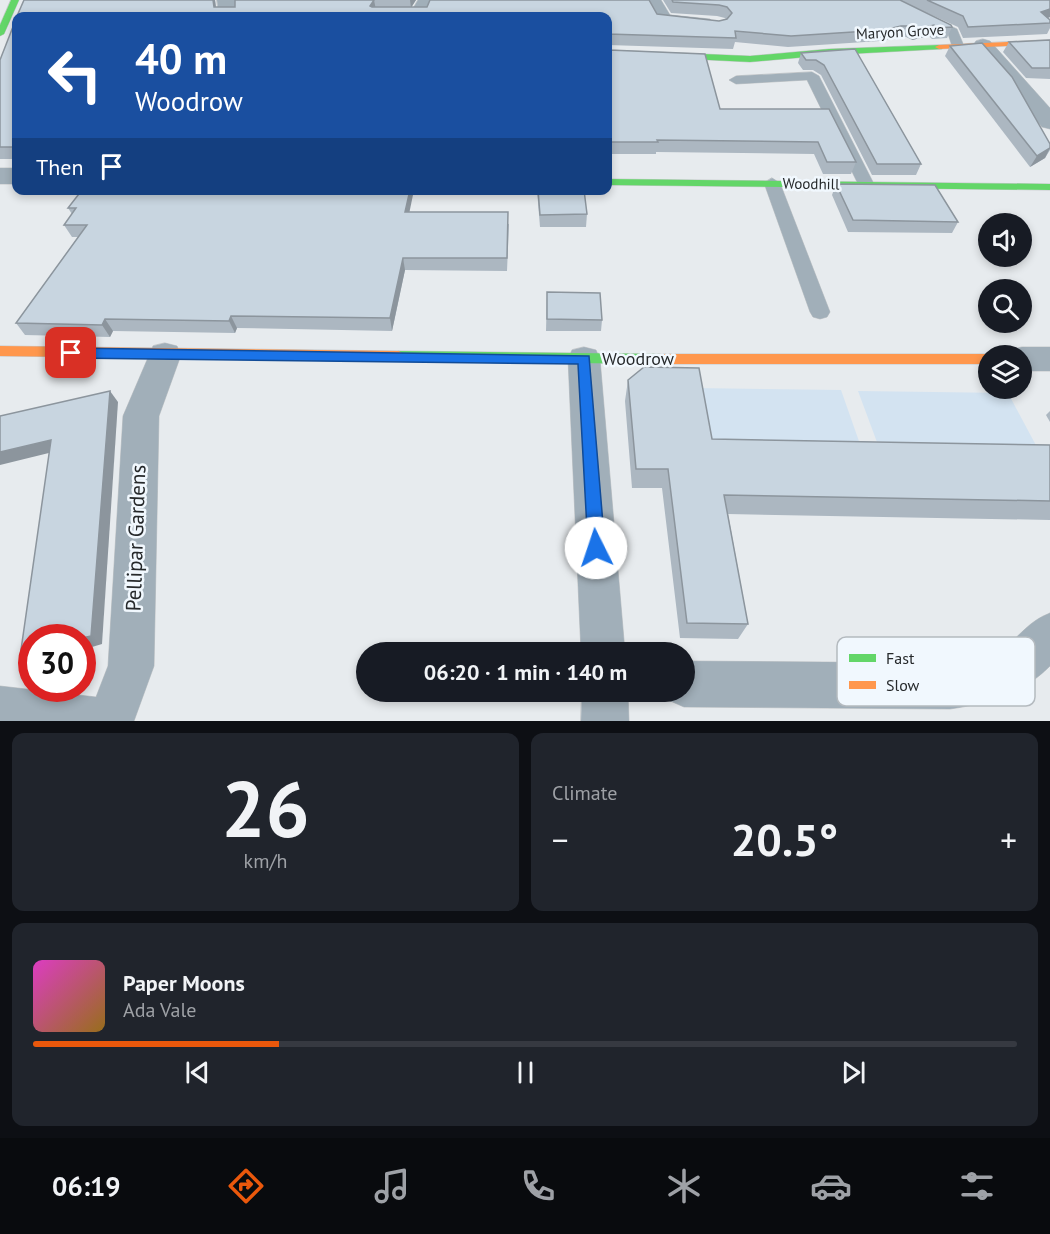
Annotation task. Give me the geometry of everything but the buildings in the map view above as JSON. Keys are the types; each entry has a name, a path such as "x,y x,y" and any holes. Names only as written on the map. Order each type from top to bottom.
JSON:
{"street":[{"path":"0,34 15,0"},
{"path":"652,0 664,20 717,24"},
{"name":"Maryon Grove","path":"612,53 750,59 829,52 1050,42"},
{"path":"983,45 1045,111"},
{"name":"Woodhill","path":"612,182 1050,187"},
{"name":"Woodrow","path":"0,351 584,359 978,359"},
{"name":"Pellipar Gardens","path":"110,721 131,666 141,416 165,355"},
{"path":"584,359 602,642"},
{"path":"1032,359 1050,359"},
{"path":"1035,650 1050,635"},
{"path":"695,684 837,685"},
{"path":"605,702 605,721"},
{"path":"0,710 96,721"}],"lane":[{"path":"885,0 953,32 958,46"},
{"path":"736,80 812,76 866,184"},
{"path":"772,183 820,312"}],"shaded area":[{"path":"693,388 841,390 861,447 705,458"},
{"path":"858,391 978,393 978,399 1011,399 1046,464 884,461"}],"traffic: fast":[{"path":"0,34 15,0"},
{"path":"612,53 750,59 829,52 939,47"},
{"path":"612,182 1050,187"},
{"path":"399,356 661,359"}],"traffic: slow":[{"path":"939,47 1050,42"},
{"path":"0,351 399,356"},
{"path":"661,359 978,359"}],"route":[{"path":"71,353 584,359 596,548"}]}
